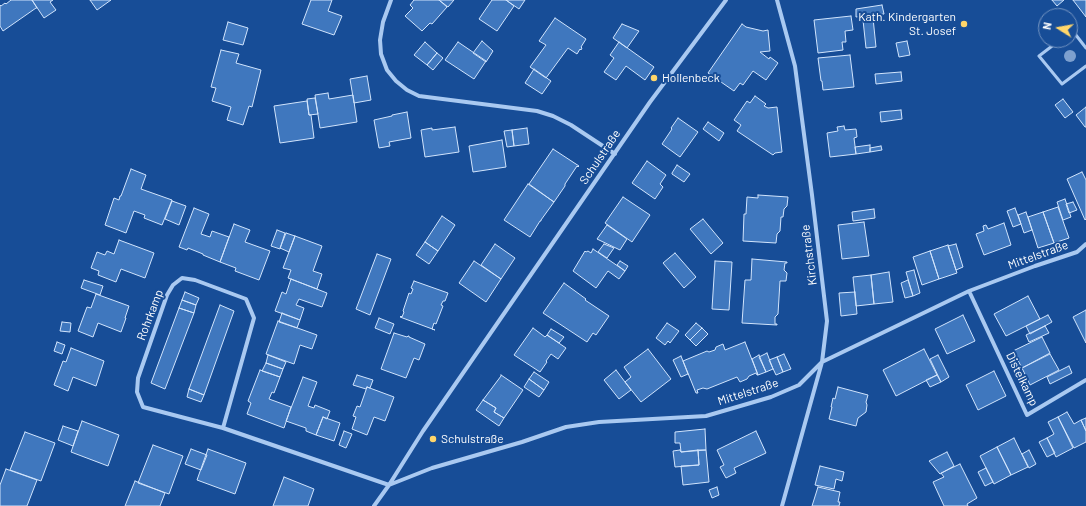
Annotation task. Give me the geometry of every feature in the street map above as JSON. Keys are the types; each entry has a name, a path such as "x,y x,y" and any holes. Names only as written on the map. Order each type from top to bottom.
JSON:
{"street":[{"path":"391,0 383,22 380,40 381,54 387,70 396,81 407,90 419,96 537,111 553,116 571,125 615,154"},
{"name":"Schulstraße","path":"374,506 423,431 650,102 726,0"},
{"name":"Kirchstraße","path":"777,0 795,66 827,321 822,362 782,506"},
{"name":"Mittelstraße","path":"389,485 432,468 522,442 566,427 599,422 706,416 771,397 798,385 822,362 969,291 1076,252 1086,244"},
{"name":"Rohrkamp","path":"223,428 254,318 246,299 195,280 182,278 173,285 167,295 138,378 137,392 144,407 223,428 389,485"},
{"name":"Distelkamp","path":"969,291 1027,415 1086,380"}],"lane":[{"path":"1078,38 1086,48"},
{"path":"1050,48 1039,56 1062,84 1086,66"}],"building":[{"path":"11,0 32,0 37,8 3,31 0,26 0,5 6,4"},
{"path":"32,0 53,0 50,2 56,10 44,18"},
{"path":"90,0 111,0 97,10"},
{"path":"311,0 332,0 328,11 342,16 334,35 302,24"},
{"path":"414,0 439,0 447,7 432,24 430,23 422,31 405,16 413,8 410,5"},
{"path":"439,0 454,0 448,7"},
{"path":"492,0 506,0 514,6 497,31 479,19"},
{"path":"506,0 525,0 519,9"},
{"path":"1052,0 1064,0 1057,6"},
{"path":"1073,0 1086,0 1086,17"},
{"path":"882,5 884,14 856,17 856,9"},
{"path":"851,16 853,30 845,31 846,42 842,42 843,50 818,53 814,20"},
{"path":"555,18 586,39 581,47 581,50 580,49 577,54 568,48 546,78 530,67 546,45 539,41"},
{"path":"873,18 876,47 866,48 863,20"},
{"path":"228,22 248,28 243,45 223,40"},
{"path":"622,24 639,31 627,48 613,38"},
{"path":"742,24 746,27 763,31 768,30 770,51 760,52 769,59 770,57 778,63 766,80 753,71 743,85 740,83 734,91 708,73"},
{"path":"482,41 493,51 486,62 473,53"},
{"path":"907,41 910,55 899,57 896,43"},
{"path":"425,42 437,53 427,65 414,55"},
{"path":"458,42 486,61 474,79 445,60"},
{"path":"619,42 654,67 645,80 626,66 616,80 604,72 614,58 610,55"},
{"path":"221,50 239,54 236,63 261,70 252,107 249,106 243,125 227,120 231,107 212,101 216,88 211,87"},
{"path":"437,53 443,58 433,70 427,65"},
{"path":"850,55 854,87 823,90 818,58"},
{"path":"534,69 551,81 542,94 525,83"},
{"path":"901,72 902,81 876,84 875,74"},
{"path":"367,76 371,100 354,103 350,79"},
{"path":"328,93 329,99 353,95 357,122 320,128 315,95"},
{"path":"755,96 766,104 764,106 768,108 777,107 782,152 775,153 773,155 737,131 741,125 734,120 747,101 750,103"},
{"path":"315,98 318,114 309,115 307,99"},
{"path":"1063,99 1073,112 1065,118 1055,105"},
{"path":"307,101 309,115 311,115 314,138 280,143 274,106"},
{"path":"1086,107 1086,127 1085,127 1076,115"},
{"path":"901,110 902,119 881,122 880,112"},
{"path":"407,112 411,138 389,142 390,146 379,148 374,120"},
{"path":"678,118 698,132 680,157 662,144"},
{"path":"708,122 724,133 719,141 703,129"},
{"path":"844,126 845,130 856,129 857,137 854,138 856,154 830,157 827,133 838,131 837,127"},
{"path":"455,127 459,152 425,157 421,130"},
{"path":"527,128 529,144 514,146 512,130"},
{"path":"512,130 514,146 507,147 504,131"},
{"path":"502,140 506,167 473,172 469,146"},
{"path":"870,145 870,152 856,154 855,147"},
{"path":"881,146 882,150 870,152 870,148"},
{"path":"553,149 579,166 577,166 554,202 529,184"},
{"path":"647,161 666,175 660,184 663,187 655,199 632,183"},
{"path":"677,165 690,174 684,182 672,174"},
{"path":"131,169 146,175 141,189 172,200 162,225 144,218 145,215 134,211 126,233 105,225 114,198 119,200"},
{"path":"1082,172 1086,180 1085,220 1067,179"},
{"path":"528,184 554,202 530,237 504,220"},
{"path":"758,195 788,197 787,206 784,209 783,217 781,217 780,231 777,234 776,243 743,241 744,214 746,214 747,197 758,198"},
{"path":"623,197 650,215 632,242 605,223"},
{"path":"1065,199 1071,217 1063,220 1057,202"},
{"path":"172,201 186,206 179,225 165,219"},
{"path":"1073,202 1077,210 1069,213 1066,204"},
{"path":"1058,207 1069,238 1054,243 1043,212"},
{"path":"194,208 209,214 201,234 210,237 212,231 229,237 220,262 188,248 187,250 179,247"},
{"path":"1015,208 1021,224 1013,227 1007,211"},
{"path":"874,209 875,218 853,221 852,212"},
{"path":"1026,212 1032,230 1024,233 1018,215"},
{"path":"1043,212 1054,243 1038,248 1028,217"},
{"path":"442,216 455,225 438,251 425,242"},
{"path":"703,219 723,243 711,254 690,229"},
{"path":"864,222 869,256 842,259 838,225"},
{"path":"1004,223 1011,245 984,255 976,234 984,231 983,226 986,225 988,229"},
{"path":"234,224 250,230 245,242 270,251 259,280 235,271 236,268 220,262"},
{"path":"607,225 627,239 620,250 597,239"},
{"path":"277,230 285,233 280,249 271,246"},
{"path":"286,233 295,236 289,252 280,248"},
{"path":"295,236 322,246 313,271 322,274 317,289 288,278 291,270 283,268"},
{"path":"119,240 154,253 145,278 121,269 116,282 98,275 99,271 91,268 97,252 105,255 107,251 114,254"},
{"path":"425,242 438,251 429,264 416,255"},
{"path":"495,244 515,258 501,279 481,265"},
{"path":"604,244 614,248 607,258 598,252"},
{"path":"956,244 963,267 956,270 948,246"},
{"path":"948,245 957,273 939,279 930,251"},
{"path":"593,249 625,271 619,279 608,271 596,288 573,271 585,251 591,253"},
{"path":"930,251 939,279 922,285 913,257"},
{"path":"675,253 696,277 684,288 663,263"},
{"path":"377,254 391,259 370,315 356,309"},
{"path":"752,259 787,262 785,263 784,270 787,273 786,281 780,281 778,314 775,317 775,324 777,325 742,323 745,280 751,280"},
{"path":"474,261 501,279 486,302 459,283"},
{"path":"620,261 628,266 625,271 617,265"},
{"path":"715,261 732,262 729,310 712,309"},
{"path":"914,270 920,293 913,296 906,272"},
{"path":"889,272 893,302 874,304 871,275"},
{"path":"871,275 874,304 856,306 853,277"},
{"path":"291,279 327,293 322,307 299,299 296,305 304,308 300,320 275,311 282,292 286,294"},
{"path":"84,280 103,286 100,295 81,288"},
{"path":"908,280 913,296 905,298 901,283"},
{"path":"414,281 448,293 445,301 443,301 441,305 443,306 436,324 434,323 432,329 400,317 402,317 404,312 403,311 409,293 411,294 413,289 411,288"},
{"path":"564,283 586,299 585,300 609,316 596,335 593,333 587,342 543,313"},
{"path":"185,292 199,298 196,305 182,300"},
{"path":"855,292 857,314 841,316 839,293"},
{"path":"96,294 129,306 121,332 98,323 93,337 78,331 87,307 91,308"},
{"path":"1028,296 1040,319 1006,336 994,314"},
{"path":"182,300 196,305 194,313 179,308"},
{"path":"220,305 234,311 204,395 189,389"},
{"path":"179,308 194,313 165,389 151,383"},
{"path":"1086,310 1086,343 1073,317"},
{"path":"282,313 300,320 297,328 279,322"},
{"path":"963,315 975,341 947,354 935,329"},
{"path":"1048,315 1052,322 1030,334 1026,326"},
{"path":"379,318 394,324 390,334 375,328"},
{"path":"278,321 317,335 312,349 300,345 294,364 266,354"},
{"path":"62,322 71,323 70,332 60,331"},
{"path":"667,323 679,331 670,343 668,341 665,345 656,338"},
{"path":"696,323 702,328 690,340 685,335"},
{"path":"1045,326 1049,333 1029,342 1026,335"},
{"path":"533,328 545,337 547,335 566,348 558,359 551,354 540,372 514,355"},
{"path":"702,328 708,334 696,346 690,340"},
{"path":"551,329 564,337 559,343 547,335"},
{"path":"394,333 407,337 409,336 425,344 419,360 414,358 406,378 381,369"},
{"path":"1042,337 1050,353 1022,368 1013,351"},
{"path":"57,342 65,345 62,354 54,351"},
{"path":"745,342 758,375 756,373 740,382 737,377 707,389 703,388 697,390 698,393 696,393 683,361 707,351 709,352 715,350 716,347 723,344 725,350"},
{"path":"71,348 104,361 96,386 73,377 68,391 54,385 63,361 66,362"},
{"path":"648,349 671,379 641,402 625,382 631,377 624,367"},
{"path":"924,349 937,375 896,396 883,370"},
{"path":"767,353 773,369 766,372 759,357"},
{"path":"784,354 791,369 783,372 777,357"},
{"path":"1050,354 1059,370 1030,385 1022,368"},
{"path":"268,355 286,362 283,369 266,363"},
{"path":"759,355 766,372 758,375 752,359"},
{"path":"938,355 949,377 941,382 930,359"},
{"path":"681,356 688,374 681,377 673,360"},
{"path":"777,357 783,372 776,375 769,360"},
{"path":"266,363 283,369 280,377 262,371"},
{"path":"1069,366 1072,373 1050,384 1047,377"},
{"path":"260,370 280,377 274,393 272,392 269,399 291,407 284,428 247,414 251,403 248,401"},
{"path":"616,370 631,390 619,399 604,380"},
{"path":"994,371 1006,396 978,410 966,385"},
{"path":"534,372 549,382 544,390 529,379"},
{"path":"357,375 373,380 370,388 367,387 366,389 353,385"},
{"path":"501,375 523,390 504,418 494,412 496,408 483,400"},
{"path":"937,375 941,382 930,387 926,380"},
{"path":"303,377 317,382 308,406 314,408 315,405 330,411 327,419 323,417 316,435 306,431 306,428 286,421"},
{"path":"529,379 544,390 539,397 524,387"},
{"path":"367,387 394,397 385,421 374,417 367,435 352,429 356,417 353,416 357,406 360,407"},
{"path":"838,387 868,395 866,412 858,418 856,426 829,419 833,398 835,399"},
{"path":"189,389 204,395 201,402 187,397"},
{"path":"483,400 496,408 494,412 504,418 499,426 476,410"},
{"path":"1067,412 1074,424 1081,420 1086,431 1086,442 1074,448 1058,417"},
{"path":"323,417 340,423 334,441 316,435"},
{"path":"1058,417 1073,448 1056,457 1047,438 1054,434 1048,422"},
{"path":"1086,418 1086,431 1081,420"},
{"path":"82,421 119,435 108,466 71,452"},
{"path":"63,426 78,431 73,446 58,440"},
{"path":"705,429 706,450 681,452 680,443 675,443 675,432"},
{"path":"344,431 352,434 346,448 339,445"},
{"path":"756,431 766,453 734,468 736,473 726,478 720,467 724,465 717,450"},
{"path":"25,432 55,443 41,481 10,470"},
{"path":"1014,438 1028,467 1011,475 997,447"},
{"path":"1047,438 1055,453 1047,457 1039,442"},
{"path":"153,445 183,456 169,494 138,483"},
{"path":"997,447 1011,475 994,484 980,456"},
{"path":"191,449 207,455 201,470 185,464"},
{"path":"208,449 246,463 235,494 197,480"},
{"path":"680,450 681,452 698,450 699,465 675,467 673,451"},
{"path":"698,450 706,450 709,482 683,485 681,466 699,465"},
{"path":"1029,450 1036,464 1029,468 1022,454"},
{"path":"947,452 954,466 940,474 929,461"},
{"path":"960,464 977,498 967,504 968,506 944,506 933,482 944,477 941,473"},
{"path":"820,466 844,472 842,481 836,479 834,489 815,485"},
{"path":"986,468 993,482 985,486 978,472"},
{"path":"6,469 37,480 27,506 0,506 0,485"},
{"path":"284,477 314,489 308,506 273,506"},
{"path":"135,481 165,493 160,506 125,506"},
{"path":"717,487 719,495 712,498 709,490"},
{"path":"818,487 840,492 838,502 840,502 839,506 812,506"}],"place":[{"name":"Kath. Kindergarten St. Josef","path":"964,24"},
{"name":"Hollenbeck","path":"654,78"},
{"name":"Schulstraße","path":"433,439"}]}
